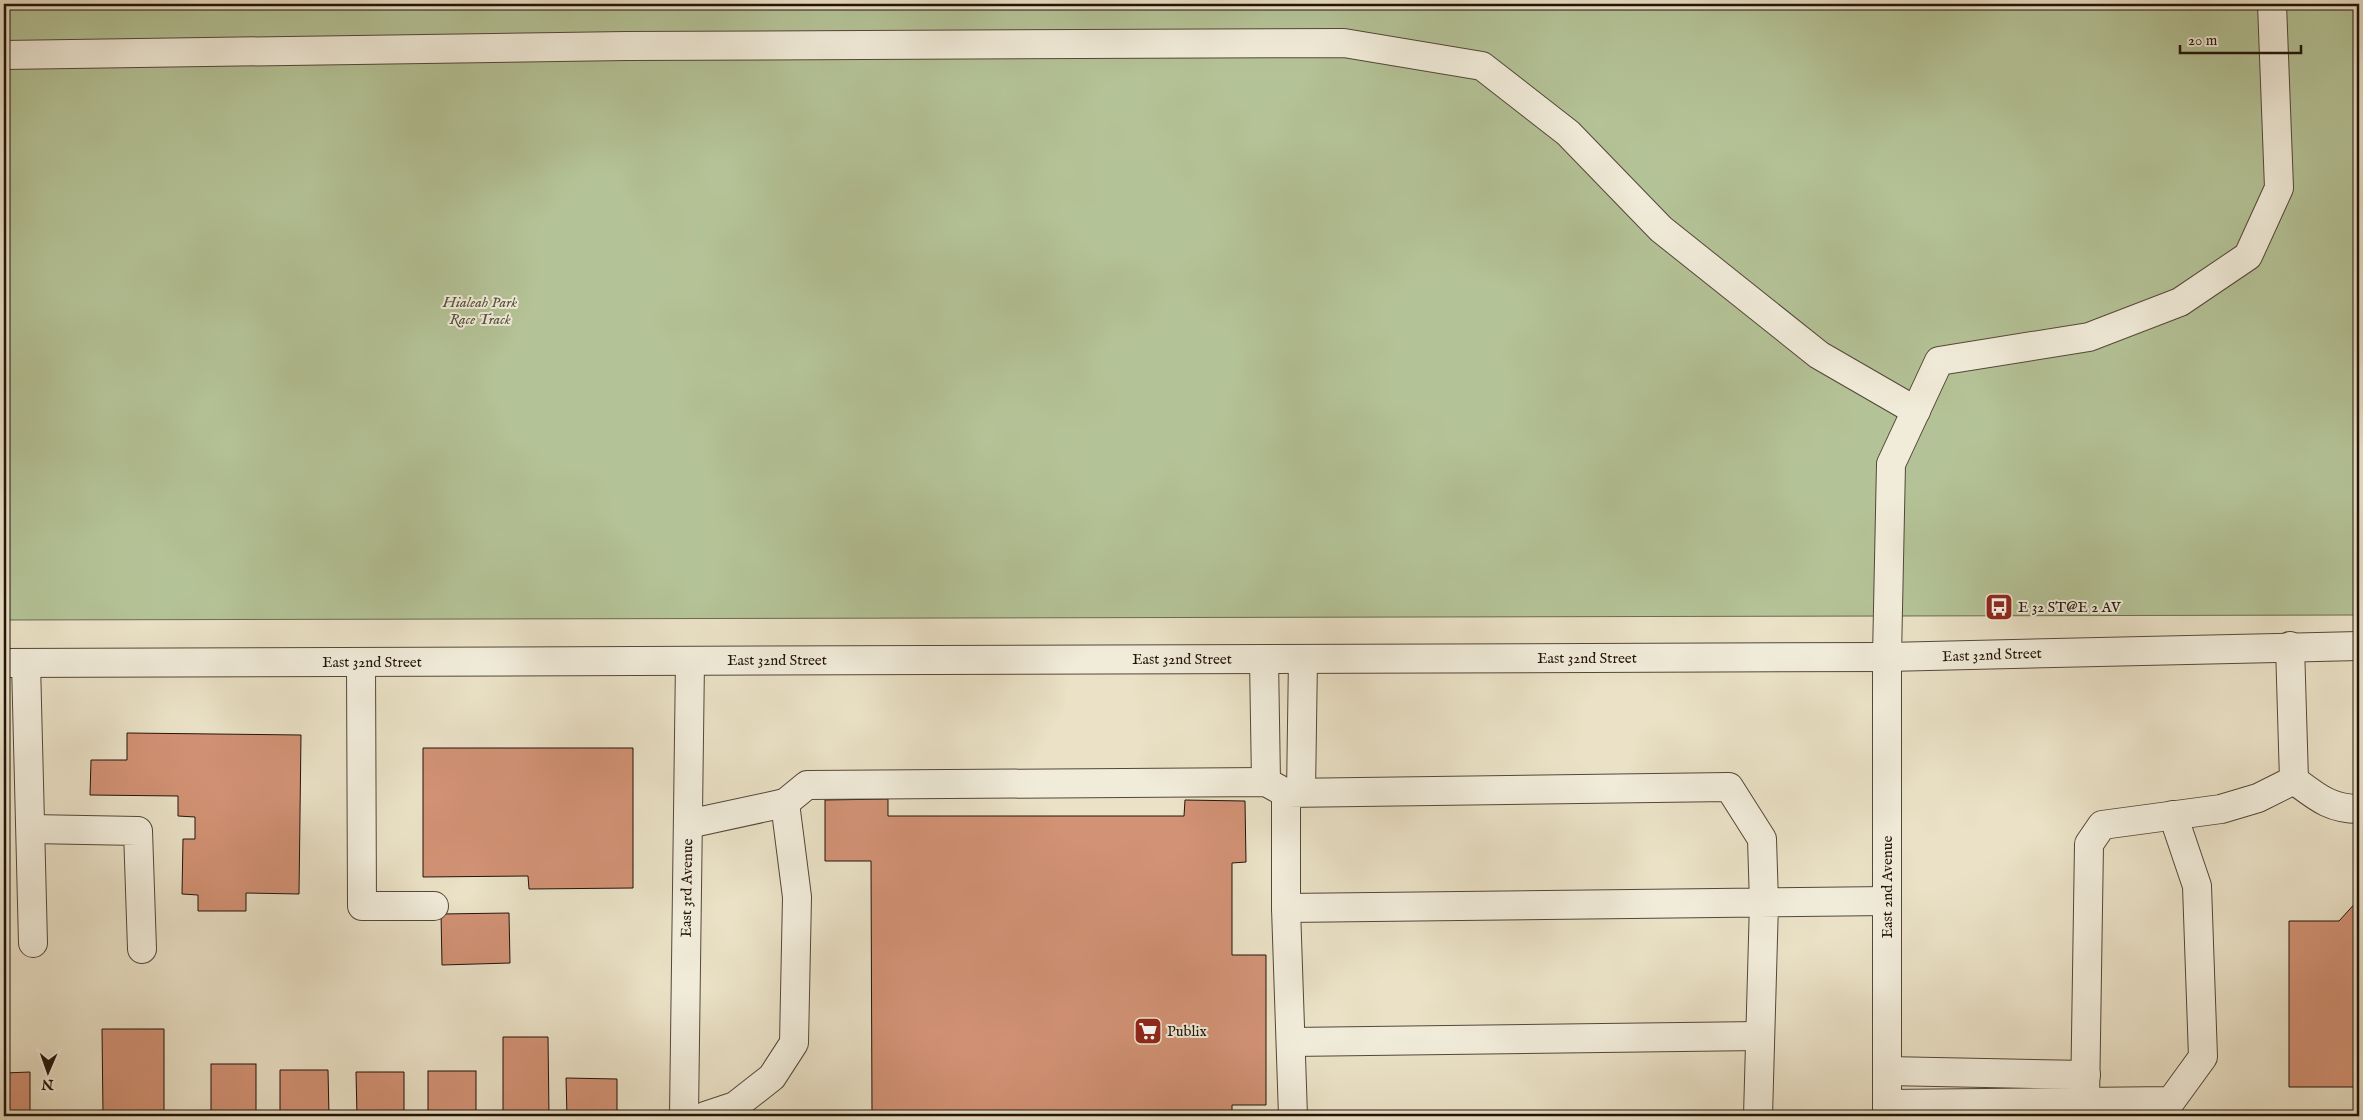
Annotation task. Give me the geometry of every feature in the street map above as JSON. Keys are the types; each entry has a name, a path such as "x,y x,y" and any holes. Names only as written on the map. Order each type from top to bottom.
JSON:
{"street":[{"name":"East 2nd Avenue","path":"1887,1110 1887,657 1891,464 1939,361 2089,336 2180,302 2248,256 2279,188 2272,4"},
{"path":"4,54 636,46 1344,43 1482,66 1568,133 1661,229 1819,355 1916,411"},
{"path":"2290,646 2294,780"},
{"name":"East 32nd Street","path":"15,663 1887,657 2290,646 2359,646"},
{"path":"1264,659 1284,789 1293,1116"},
{"path":"1284,789 1303,659"},
{"name":"East 3rd Avenue","path":"684,1116 690,661"},
{"path":"361,662 362,906 434,906"},
{"path":"15,663 30,829 33,943"},
{"path":"2294,780 2315,796 2340,809 2359,809"},
{"path":"2085,1102 2089,844 2102,825 2221,809 2258,798 2294,780"},
{"path":"688,824 786,803 808,784 1284,789 1729,787 1762,839 1764,903 1758,1116"},
{"path":"705,1116 735,1106 772,1078 794,1043 798,897 786,803"},
{"path":"1887,1110 2085,1102 2170,1101 2202,1057 2197,886 2173,815"},
{"path":"30,829 138,831 142,949"},
{"path":"1286,908 1887,901"},
{"path":"1291,1042 1760,1036"},
{"path":"1887,1071 2086,1075"}],"green space":[{"name":"Hialeah Park Race Track","path":"4,4 2359,4 2359,615 4,620"}],"building":[{"path":"127,733 301,735 299,894 246,893 246,911 198,911 198,895 182,894 183,839 195,839 195,817 178,816 178,796 90,795 91,760 127,760"},
{"path":"423,748 633,748 633,888 529,889 528,876 423,877"},
{"path":"888,799 888,816 1184,816 1185,800 1245,801 1246,862 1232,863 1232,955 1266,955 1266,1105 1232,1105 1232,1116 872,1116 871,861 825,861 825,800"},
{"path":"2359,899 2359,1087 2289,1087 2289,921 2339,921"},
{"path":"509,913 510,963 442,965 441,914"},
{"path":"102,1029 164,1029 164,1116 103,1116"},
{"path":"503,1037 548,1037 549,1116 503,1116"},
{"path":"211,1064 256,1064 256,1116 211,1116"},
{"path":"280,1070 328,1070 329,1116 280,1116"},
{"path":"428,1071 476,1071 476,1116 428,1116"},
{"path":"30,1072 30,1116 4,1116 4,1073"},
{"path":"356,1072 404,1072 404,1116 357,1116"},
{"path":"566,1078 617,1079 617,1116 567,1116"}],"place":[{"name":"E 32 ST@E 2 AV","path":"1999,607"},
{"name":"Publix","path":"1148,1031"}]}
